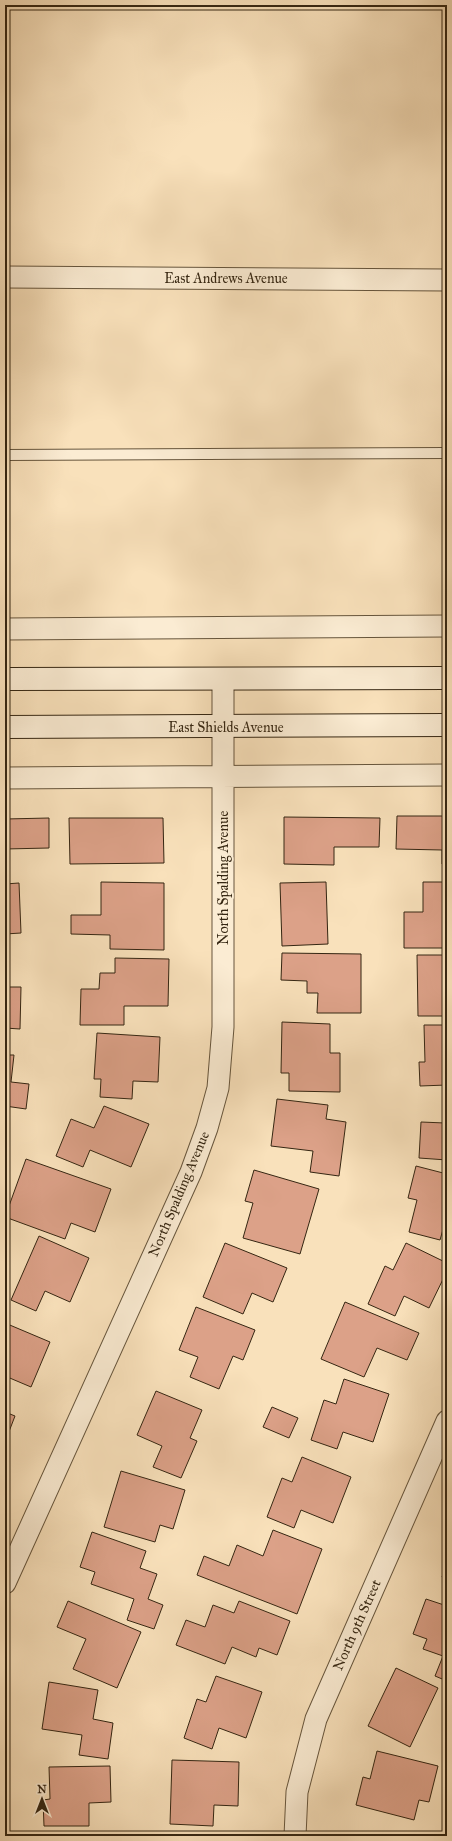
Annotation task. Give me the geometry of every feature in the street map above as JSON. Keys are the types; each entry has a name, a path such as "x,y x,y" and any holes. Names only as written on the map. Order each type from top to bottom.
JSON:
{"main road":[{"path":"5,679 447,678"},
{"name":"East Shields Avenue","path":"5,727 447,725"}],"street":[{"name":"East Andrews Avenue","path":"5,277 447,280"},
{"path":"5,629 447,626"},
{"name":"North Spalding Avenue","path":"5,1583 192,1172 207,1128 218,1088 223,1027 223,679"},
{"path":"5,778 447,775"},
{"name":"North 9th Street","path":"295,1836 297,1792 316,1719 447,1421"}],"lane":[{"path":"5,455 447,453"}],"building":[{"path":"397,816 447,816 447,864 442,864 442,850 396,849"},
{"path":"284,817 380,818 379,847 334,847 334,865 284,864"},
{"path":"49,818 49,848 5,849 5,819"},
{"path":"69,818 163,818 164,863 70,864"},
{"path":"101,882 164,883 164,950 110,949 110,935 71,934 71,915 101,915"},
{"path":"326,882 328,944 282,946 280,883"},
{"path":"423,882 447,882 447,948 404,948 404,912 423,912"},
{"path":"19,883 21,933 5,934 5,884"},
{"path":"282,953 361,954 361,1013 317,1013 318,993 307,993 307,981 281,980"},
{"path":"417,955 447,955 447,1016 418,1016"},
{"path":"115,958 169,959 168,1006 124,1006 124,1025 80,1025 81,989 99,989 100,973 115,973"},
{"path":"5,987 21,987 20,1029 5,1028"},
{"path":"282,1022 330,1024 330,1053 340,1053 340,1092 289,1091 289,1073 281,1073"},
{"path":"424,1025 447,1025 447,1085 420,1086 419,1062 425,1062"},
{"path":"97,1033 160,1037 158,1082 133,1081 132,1099 100,1097 101,1079 94,1079"},
{"path":"5,1055 14,1055 11,1082 29,1084 26,1109 5,1106"},
{"path":"446,1094 447,1160 419,1158 421,1122 445,1123"},
{"path":"277,1099 328,1105 326,1119 346,1122 339,1176 310,1172 313,1151 271,1146"},
{"path":"104,1106 149,1124 131,1167 90,1150 83,1167 56,1156 71,1119 94,1128"},
{"path":"26,1159 111,1189 95,1232 71,1223 65,1239 5,1217"},
{"path":"416,1166 447,1174 447,1219 440,1240 409,1232 417,1200 408,1198"},
{"path":"254,1170 319,1189 300,1254 243,1238 253,1203 245,1201"},
{"path":"39,1236 89,1258 70,1302 45,1291 36,1311 11,1300"},
{"path":"225,1243 287,1268 273,1302 252,1293 243,1314 203,1297"},
{"path":"406,1243 447,1263 447,1271 429,1308 404,1296 395,1316 368,1304 385,1266 393,1270"},
{"path":"345,1302 419,1333 407,1360 377,1348 364,1377 321,1359"},
{"path":"196,1307 255,1330 243,1360 233,1356 219,1389 190,1377 198,1357 179,1350"},
{"path":"5,1323 50,1342 31,1387 5,1376"},
{"path":"344,1379 389,1394 373,1442 343,1432 337,1449 311,1440 324,1400 336,1404"},
{"path":"156,1391 202,1410 190,1438 197,1441 181,1478 153,1467 162,1446 137,1435"},
{"path":"272,1407 298,1418 289,1438 263,1427"},
{"path":"5,1412 15,1416 5,1442"},
{"path":"302,1457 351,1477 333,1523 301,1510 294,1528 267,1517 282,1478 292,1482"},
{"path":"121,1471 185,1490 173,1529 160,1525 155,1542 104,1527"},
{"path":"273,1530 322,1549 297,1614 197,1575 204,1556 229,1566 237,1545 263,1556"},
{"path":"92,1532 146,1551 140,1568 157,1574 148,1599 163,1605 154,1629 127,1620 134,1599 91,1584 95,1572 80,1567"},
{"path":"447,1563 447,1579 442,1577"},
{"path":"426,1599 447,1606 447,1681 435,1676 443,1656 423,1649 427,1639 413,1634"},
{"path":"68,1601 141,1632 117,1688 73,1669 86,1639 57,1627"},
{"path":"239,1601 290,1621 277,1655 259,1648 256,1657 232,1647 225,1664 176,1645 186,1620 205,1627 213,1605 234,1613"},
{"path":"396,1668 438,1688 410,1747 368,1726"},
{"path":"216,1676 262,1692 246,1738 219,1728 212,1749 184,1738 197,1699 206,1702"},
{"path":"49,1682 98,1690 93,1719 113,1723 108,1759 79,1755 82,1735 42,1729"},
{"path":"377,1751 438,1766 429,1802 419,1800 414,1820 356,1805 363,1777 370,1779"},
{"path":"172,1760 239,1762 238,1806 214,1805 213,1826 170,1824"},
{"path":"110,1766 111,1802 89,1803 89,1826 44,1826 43,1800 50,1799 49,1767"}]}
